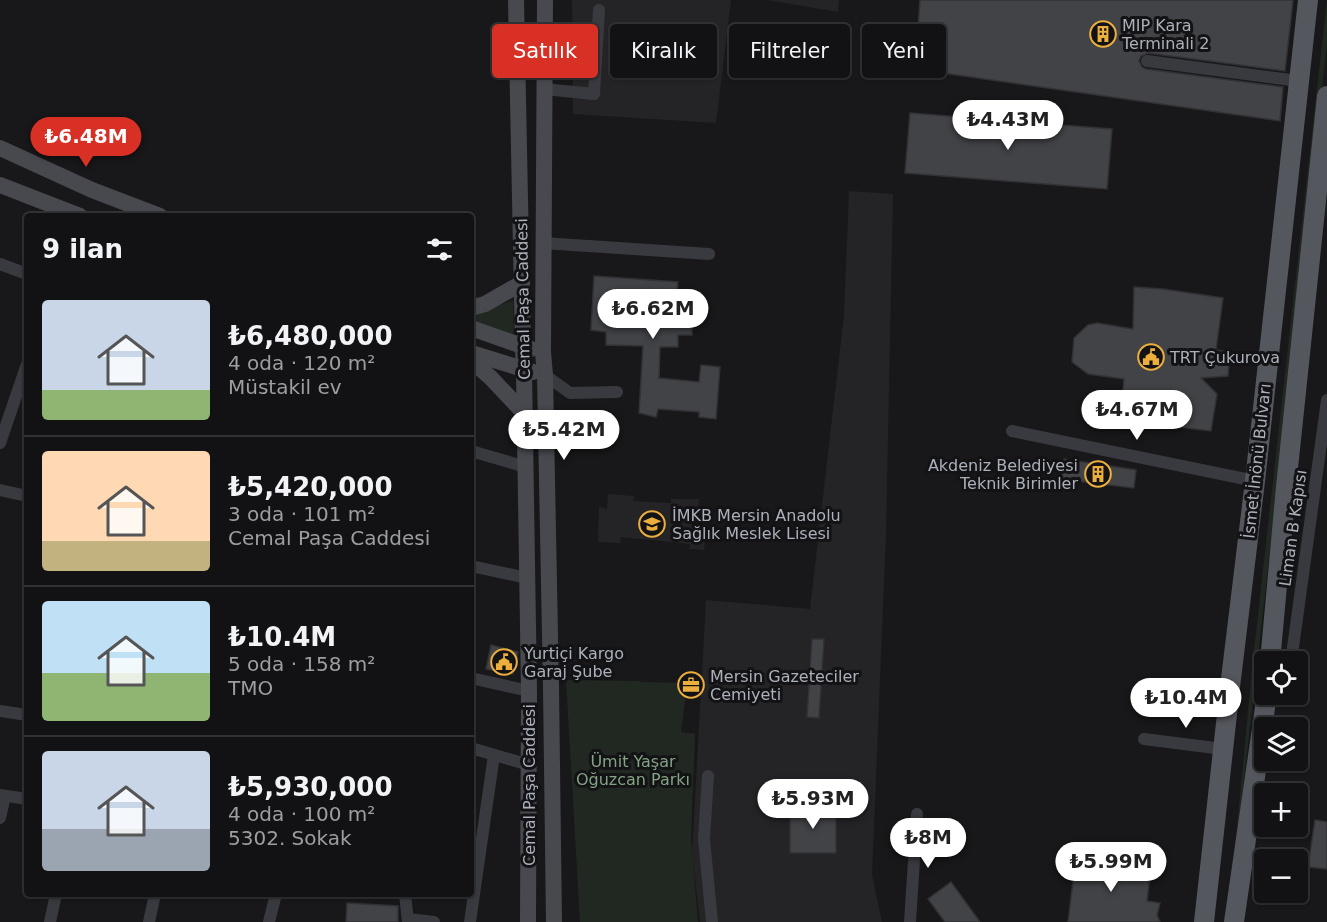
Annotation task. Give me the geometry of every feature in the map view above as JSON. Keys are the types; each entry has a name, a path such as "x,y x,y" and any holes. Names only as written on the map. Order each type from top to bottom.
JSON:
{"main road":[{"name":"Cemal Paşa Caddesi","path":"516,0 529,691 528,922"},
{"name":"Cemal Paşa Caddesi","path":"545,0 543,352 554,922"},
{"name":"İsmet İnönü Bulvarı","path":"1204,922 1308,0"},
{"name":"İsmet İnönü Bulvarı","path":"1271,651 1286,487 1322,187 1327,96"},
{"path":"0,148 140,213"},
{"path":"0,185 72,213"},
{"path":"474,307 485,304 522,282"},
{"path":"474,329 543,352"},
{"path":"474,354 545,375"},
{"path":"474,363 525,414"},
{"path":"1234,922 1265,705"}],"street":[{"path":"544,89 594,94 599,10"},
{"path":"1147,61 1299,81"},
{"path":"543,243 709,254"},
{"path":"0,264 24,273"},
{"path":"0,443 24,373"},
{"path":"545,375 570,393 617,392"},
{"name":"Liman B Kapısı","path":"1293,651 1327,400"},
{"path":"1012,430 1255,481"},
{"path":"474,452 526,467"},
{"path":"0,490 24,495"},
{"path":"474,567 527,578"},
{"path":"474,679 529,691"},
{"path":"0,711 24,711"},
{"path":"1144,739 1224,749"},
{"path":"474,749 529,765"},
{"path":"474,894 494,755"},
{"path":"708,776 704,839 712,922"},
{"path":"0,818 3,795 24,798"},
{"path":"910,922 916,814"},
{"path":"50,922 55,897"},
{"path":"148,922 154,897"},
{"path":"268,922 275,897"},
{"path":"405,897 408,921 434,922"},
{"path":"470,922 474,897"}],"shaded area":[{"path":"572,0 731,0 716,123 573,114 573,78 598,78 598,24 572,24"},
{"path":"767,0 839,0 838,12"},
{"path":"849,191 893,194 886,533 872,875 882,922 700,922 692,853 706,600 810,609 844,315"},
{"name":"İMKB Mersin Anadolu Sağlık Meslek Lisesi","path":"608,494 634,496 633,501 671,503 671,499 699,499 698,510 708,510 704,550 689,549 690,544 621,537 620,543 598,542 599,507 607,509"}],"green space":[{"path":"1327,0 1327,45 1259,651 1254,651 1254,692 1228,922 1253,659"},
{"path":"513,301 514,337 474,323 474,311"},
{"name":"Ümit Yaşar Oğuzcan Parkı","path":"566,680 687,683 681,732 695,734 691,838 698,922 580,922"}],"building":[{"name":"MIP Kara Terminali 2","path":"920,0 1293,0 1285,71 1148,53 1141,56 1139,61 1146,69 1283,87 1280,121 946,73 946,24 918,24"},
{"path":"910,113 1112,129 1107,189 905,173"},
{"path":"594,276 678,282 676,301 692,302 692,335 678,335 678,347 660,347 659,378 699,382 701,365 720,367 716,419 699,417 699,412 658,409 656,417 639,413 643,346 606,345 606,332 591,330"},
{"name":"TRT Çukurova","path":"1134,287 1223,298 1216,350 1230,352 1228,376 1201,378 1217,394 1211,431 1120,420 1124,379 1088,374 1072,362 1074,338 1088,325 1097,323 1133,329"},
{"name":"Akdeniz Belediyesi Teknik Birimler","path":"1064,459 1136,470 1134,488 1060,479"},
{"path":"812,639 824,639 819,718 807,717"},
{"path":"491,645 518,652 513,674 486,669"},
{"path":"790,806 836,806 836,853 790,853"},
{"path":"1315,820 1327,822 1327,869 1308,867"},
{"path":"1076,857 1151,866 1147,901 1160,903 1157,915 1160,922 1068,922"},
{"path":"951,882 980,922 945,922 928,899"},
{"path":"347,903 398,906 398,922 346,922"}],"place":[{"name":"MIP Kara Terminali 2","path":"1103,34"},
{"name":"TRT Çukurova","path":"1151,357"},
{"name":"Akdeniz Belediyesi Teknik Birimler","path":"1098,474"},
{"name":"İMKB Mersin Anadolu Sağlık Meslek Lisesi","path":"652,524"},
{"name":"Yurtiçi Kargo Garaj Şube","path":"504,662"},
{"name":"Mersin Gazeteciler Cemiyeti","path":"691,685"}]}
